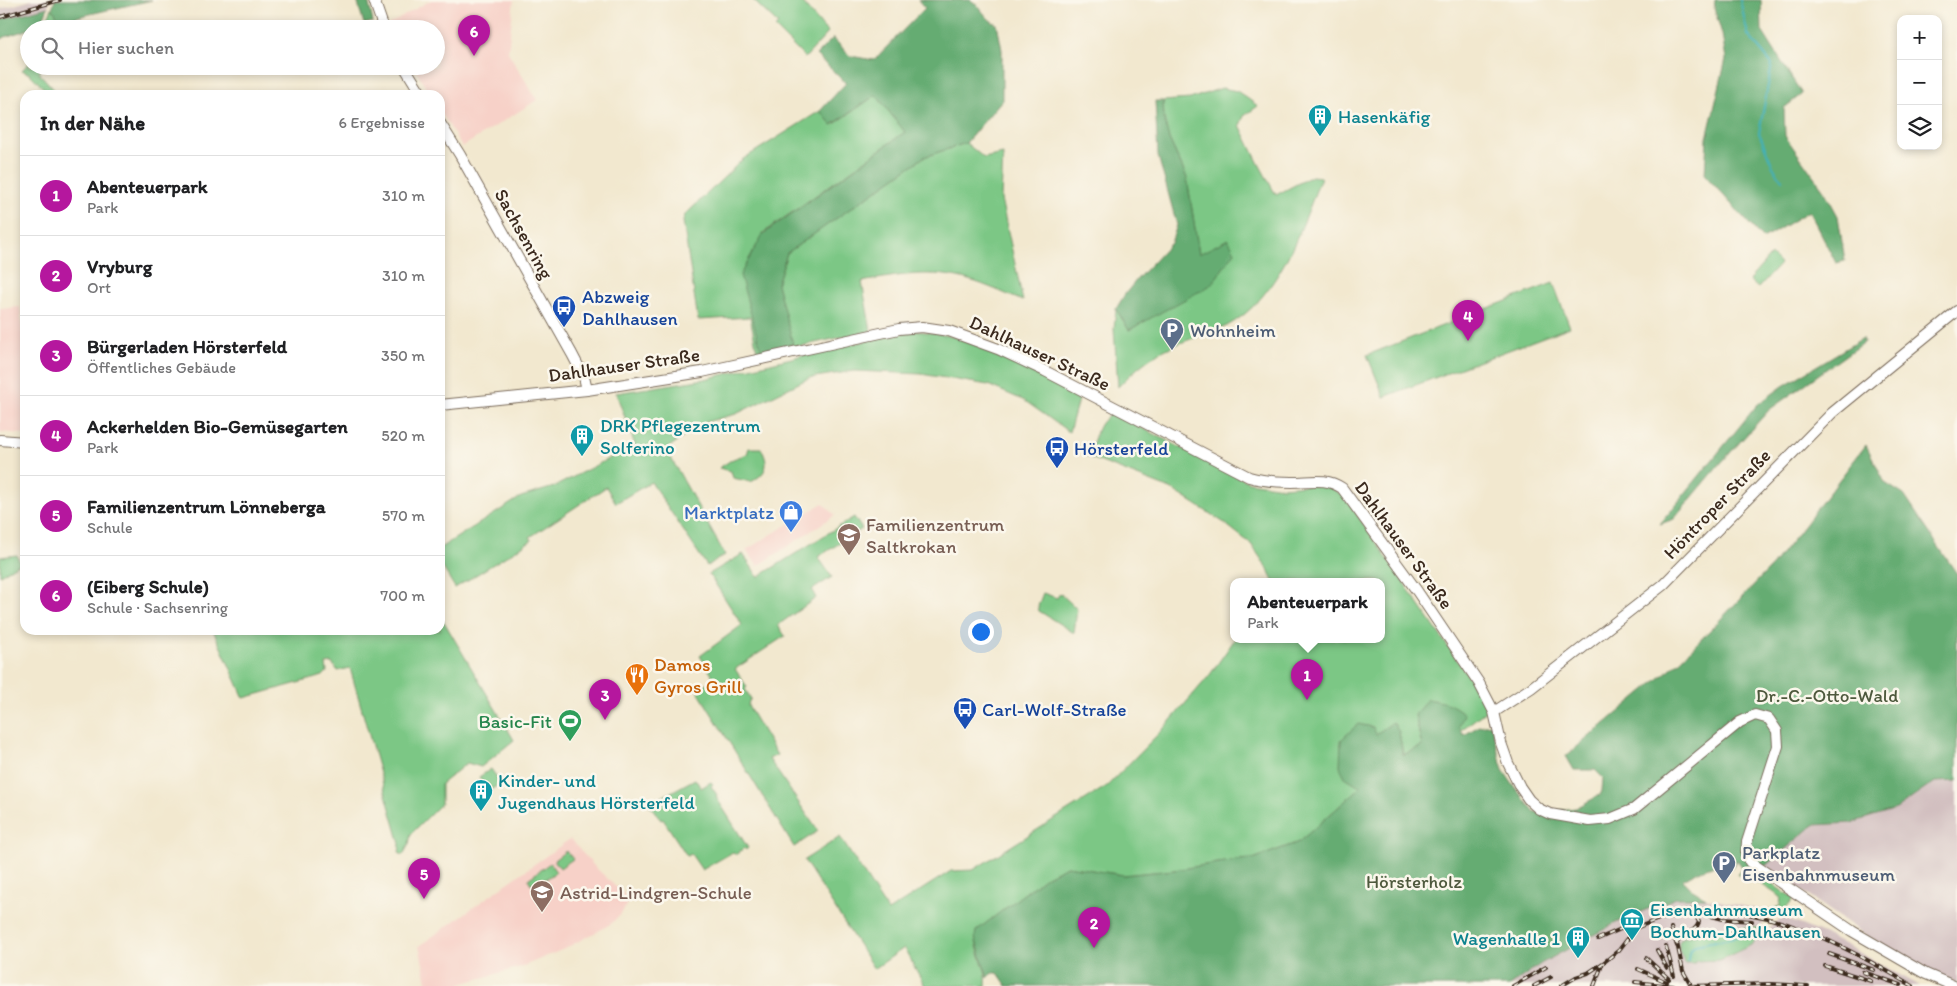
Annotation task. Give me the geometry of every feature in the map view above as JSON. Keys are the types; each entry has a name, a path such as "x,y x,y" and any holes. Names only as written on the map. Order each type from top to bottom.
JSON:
{"street":[{"path":"374,0 381,20"},
{"path":"410,75 419,90"},
{"name":"Sachsenring","path":"445,131 572,354 584,376 588,390"},
{"name":"Höntroper Straße","path":"1494,712 1531,688 1663,584 1832,413 1957,311"},
{"name":"Dahlhauser Straße","path":"445,404 588,390 702,372 899,329 930,328 964,336 1045,371 1243,475 1272,481 1327,480 1342,488 1479,682 1494,712 1504,754 1520,787 1533,805 1544,812 1590,821 1610,819 1634,809 1745,719 1760,715 1770,719 1777,731 1778,746 1747,842 1747,858 1757,868 1852,931 1919,970 1954,986"},
{"path":"0,440 20,442"}],"shaded area":[{"path":"32,0 50,0 48,7 0,20 0,9"},
{"path":"431,0 514,0 508,52 537,100 462,147 445,119 445,90 428,90 419,75 445,75 445,20 397,20"},
{"path":"20,307 20,434 0,432 0,309"},
{"name":"Marktplatz","path":"823,503 835,515 758,566 746,550"},
{"path":"1957,781 1957,984 1927,971 1879,944 1765,866 1814,825 1851,823 1935,782"},
{"name":"Astrid-Lindgren-Schule","path":"570,839 595,867 629,899 623,911 612,923 564,949 521,967 460,984 428,986 419,946"},
{"name":"Eisenbahnmuseum Bochum-Dahlhausen","path":"1676,898 1706,898 1767,911 1760,928 1714,929 1680,939 1695,961 1720,960 1751,945 1782,917 1835,939 1920,986 1509,986 1542,963 1625,918"}],"green space":[{"path":"55,0 152,0 66,20 60,20 52,8"},
{"path":"357,0 368,0 373,20 363,20"},
{"path":"753,0 800,0 828,33 805,58 775,28 778,24"},
{"path":"918,0 970,0 989,19 997,24 1002,50 1002,100 966,143 924,157 787,253 777,284 793,344 761,350 740,275 763,234 905,132 876,95 832,125 820,111 846,83 816,55 833,38 850,56 874,60 925,8"},
{"path":"1715,0 1761,0 1762,31 1802,94 1784,108 1785,136 1825,192 1838,216 1845,261 1836,263 1809,211 1763,239 1705,175 1707,138 1726,59 1722,34 1714,8"},
{"path":"48,7 43,20 20,20 20,32 0,40 0,20"},
{"path":"52,8 60,20 47,20"},
{"path":"31,75 41,75 54,90 45,90"},
{"path":"1222,88 1237,91 1258,106 1244,116 1240,125 1276,195 1312,176 1321,177 1286,260 1261,298 1245,314 1227,326 1171,347 1154,356 1118,387 1114,329 1116,309 1129,330 1149,319 1199,254 1187,178 1169,139 1164,119 1163,101 1190,99"},
{"path":"876,95 905,132 763,233 792,344 777,284 787,253 924,157 966,143 984,158 1003,154 1001,199 1023,301 976,282 942,275 902,275 862,282 871,331 758,355 750,317 698,320 683,221 685,215 743,159 820,111 833,125"},
{"path":"1155,101 1163,101 1164,119 1169,139 1187,178 1199,254 1228,239 1235,252 1211,285 1129,330 1116,309 1138,278 1171,243 1177,225 1158,156"},
{"path":"1771,255 1780,264 1758,288 1749,280"},
{"path":"1553,283 1570,327 1384,397 1367,355"},
{"path":"913,331 935,333 978,345 999,353 1080,393 1069,432 1025,401 988,385 921,374 854,371 809,378 736,414 706,422 666,449 725,555 707,566 651,482 616,503 606,487 530,537 532,540 455,588 445,571 445,545 521,497 554,487 635,445 616,393 705,379 841,346"},
{"path":"1863,338 1864,342 1769,410 1674,519 1660,524 1757,405 1783,386"},
{"path":"1114,414 1249,482 1282,487 1327,486 1344,496 1482,696 1487,710 1461,730 1459,727 1415,715 1422,746 1403,755 1399,732 1341,740 1343,772 1361,787 1299,842 1253,859 1174,870 1123,875 1067,866 1047,876 976,931 977,945 985,972 986,986 925,986 904,948 874,969 804,860 840,837 888,911 951,871 973,870 1107,786 1165,727 1209,676 1232,643 1385,643 1385,578 1272,578 1251,544 1223,522 1173,490 1086,456 1099,426 1107,417"},
{"path":"1866,445 1885,483 1904,495 1957,574 1957,781 1935,782 1896,809 1851,823 1814,825 1765,866 1753,879 1744,873 1740,876 1737,874 1742,867 1737,860 1731,868 1720,865 1699,871 1682,880 1691,889 1706,898 1676,898 1625,918 1542,963 1509,986 1007,986 998,973 992,973 988,978 975,938 976,931 1047,876 1067,866 1123,875 1174,870 1253,859 1299,842 1361,787 1345,777 1340,767 1341,740 1358,724 1373,727 1376,734 1393,722 1399,732 1403,755 1422,746 1415,715 1427,699 1447,704 1464,714 1459,727 1464,735 1479,726 1491,724 1503,770 1535,813 1576,808 1600,795 1603,778 1595,770 1574,770 1566,756 1681,660 1773,565"},
{"path":"749,448 761,448 764,454 766,464 764,472 756,479 751,482 733,478 731,471 719,468 733,459 747,454"},
{"path":"854,517 862,529 818,557 832,577 812,590 816,598 778,625 785,636 735,669 747,687 745,689 751,699 748,706 777,755 769,759 818,831 794,847 697,690 714,678 700,656 742,625 709,574 743,554 758,577"},
{"path":"17,555 20,563 0,575 0,557"},
{"path":"1043,593 1057,598 1060,593 1077,609 1074,633 1039,611 1038,606"},
{"path":"445,623 514,740 481,767 467,763 441,784 441,804 411,834 409,844 403,855 399,853 400,844 350,668 338,671 332,663 326,664 327,672 323,676 244,698 215,635 445,635"},
{"path":"491,769 501,783 489,791 479,777"},
{"path":"695,779 701,788 711,782 713,784 711,786 717,795 716,797 748,848 746,850 744,848 736,855 733,852 702,870 691,854 687,856 663,819 661,820 649,804"},
{"path":"566,851 573,859 560,868 554,860"},
{"path":"550,863 556,872 539,884 537,880 531,884 528,879"},
{"path":"1756,875 1794,898 1785,909 1778,913 1765,915 1767,911 1780,906 1781,897 1753,879"},
{"path":"1760,928 1763,932 1751,945 1720,960 1685,963 1679,950 1679,942 1682,938 1714,929"}],"waterway":[{"path":"1740,0 1748,35 1772,64 1759,133 1773,167 1782,180"},
{"path":"1688,961 1689,952 1695,945 1745,935"}],"railway":[{"path":"0,17 60,0"},
{"path":"1682,911 1714,910 1744,913 1774,920 1831,942 1913,986"},
{"path":"1700,913 1723,919 1752,921"},
{"path":"1687,914 1695,915 1699,922 1695,929 1682,937 1677,943 1683,971 1690,983"},
{"path":"1561,986 1576,977 1588,973 1603,963 1619,950 1636,928 1659,919 1681,915"},
{"path":"1598,939 1639,921"},
{"path":"1671,928 1677,946"},
{"path":"1666,946 1674,976"},
{"path":"1657,950 1667,968"},
{"path":"1829,954 1874,970"},
{"path":"1646,958 1669,979"},
{"path":"1594,986 1602,965"},
{"path":"1825,966 1871,981"},
{"path":"1513,986 1546,967"},
{"path":"1638,969 1667,982"},
{"path":"1863,972 1901,985"},
{"path":"1534,986 1551,977"},
{"path":"1635,982 1673,986"},
{"path":"1689,986 1771,984 1808,986"}],"place":[{"name":"(Eiberg Schule)","path":"474,56"},
{"name":"Hasenkäfig","path":"1320,137"},
{"name":"Abzweig Dahlhausen","path":"564,328"},
{"name":"Ackerhelden Bio-Gemüsegarten","path":"1468,341"},
{"name":"Wohnheim","path":"1172,351"},
{"name":"DRK Pflegezentrum Solferino","path":"582,457"},
{"name":"Hörsterfeld","path":"1057,469"},
{"name":"Marktplatz","path":"791,533"},
{"name":"Familienzentrum Saltkrokan","path":"849,556"},
{"name":"Damos Gyros Grill","path":"637,696"},
{"name":"Abenteuerpark","path":"1307,700"},
{"name":"Bürgerladen Hörsterfeld","path":"605,720"},
{"name":"Carl-Wolf-Straße","path":"965,730"},
{"name":"Basic-Fit","path":"570,742"},
{"name":"Kinder- und Jugendhaus Hörsterfeld","path":"481,812"},
{"name":"Parkplatz Eisenbahnmuseum","path":"1724,884"},
{"name":"Familienzentrum Lönneberga","path":"424,899"},
{"name":"Astrid-Lindgren-Schule","path":"542,913"},
{"name":"Eisenbahnmuseum Bochum-Dahlhausen","path":"1632,941"},
{"name":"Vryburg","path":"1094,948"},
{"name":"Wagenhalle 1","path":"1578,959"}],"park label":[{"name":"Dr.-C.-Otto-Wald","path":"1827,695"},
{"name":"Hörsterholz","path":"1414,881"}]}
